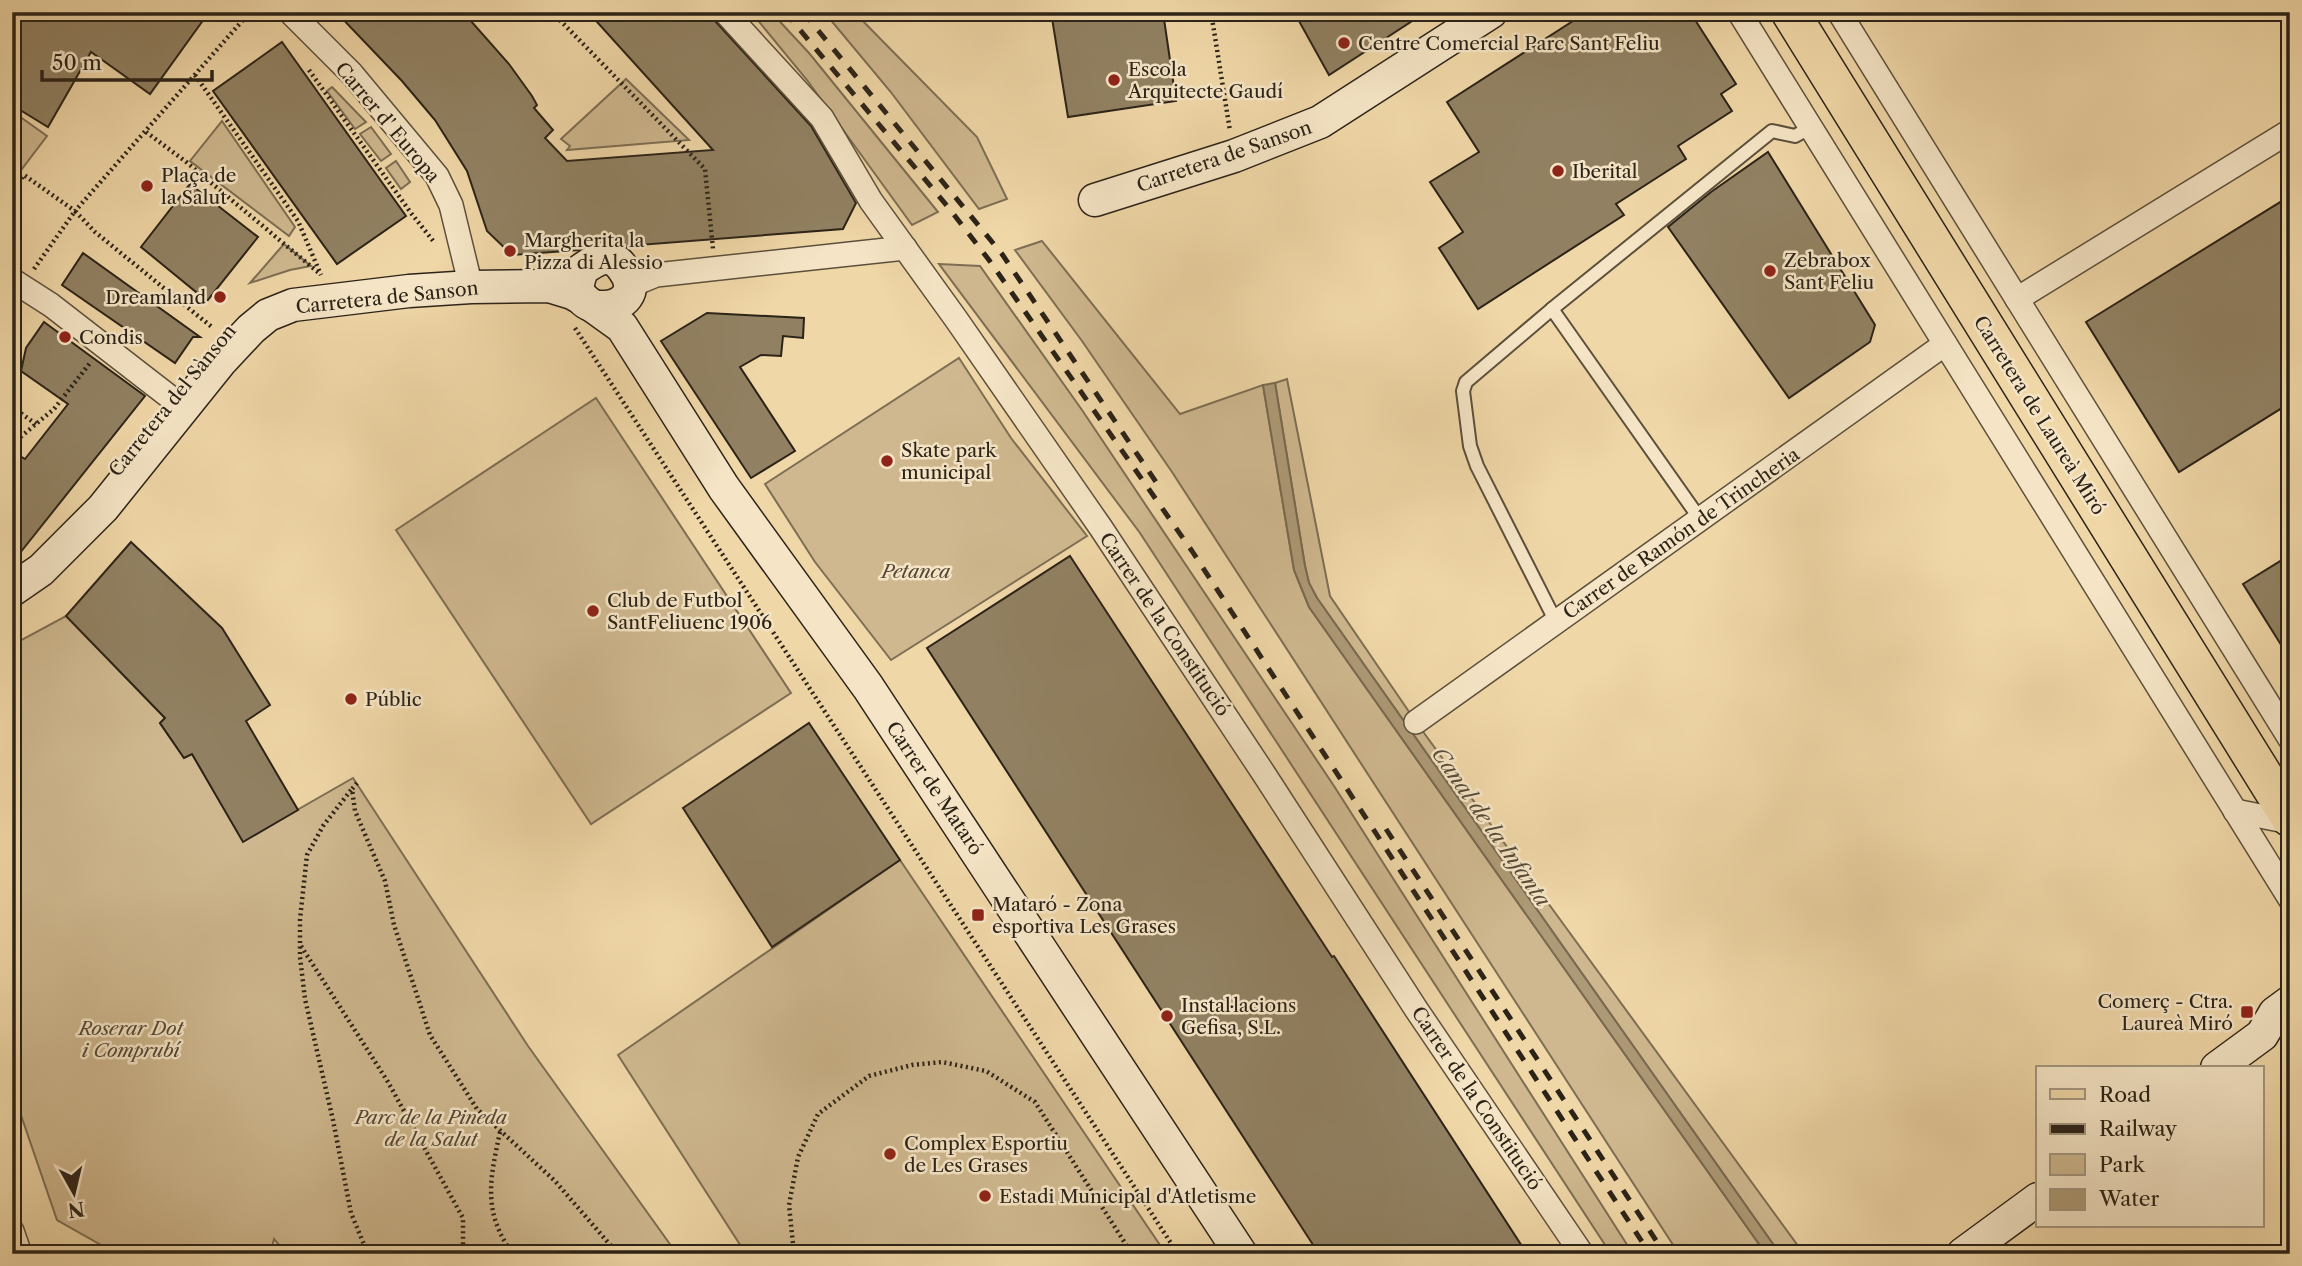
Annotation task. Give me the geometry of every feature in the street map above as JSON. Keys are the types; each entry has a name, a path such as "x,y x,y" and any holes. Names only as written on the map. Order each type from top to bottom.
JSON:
{"main road":[{"name":"Carretera de Laureà Miró","path":"1790,12 2290,820"}],"street":[{"name":"Carrer d' Europa","path":"290,12 352,74 437,176 452,205 471,287"},
{"name":"Carrer de la Constitució","path":"725,12 822,118 872,201 1101,528 1416,1009 1582,1254"},
{"name":"Carretera de Sanson","path":"1095,201 1234,156 1320,122 1491,12"},
{"path":"1739,12 2290,899"},
{"path":"1839,12 2290,739"},
{"path":"2017,299 2290,131"},
{"path":"622,327 627,291 627,273 613,260 593,260 571,277 570,295 603,309 610,308 627,291 656,275 905,248"},
{"path":"17,282 184,408"},
{"name":"Carretera de Sanson","path":"12,590 41,570 103,508 221,361 268,315 293,305 397,292 471,287 570,295"},
{"name":"Carrer de Mataró","path":"570,295 622,327 723,488 868,687 1241,1254"},
{"name":"Carrer de Ramón de Trincheria","path":"1416,722 1945,344"},
{"name":"Carretera de Laureà Miró","path":"2235,811 2290,820"},
{"path":"2220,1066 2276,1033 2275,1013 2290,1002"},
{"path":"1963,1254 2036,1200"},
{"path":"12,1231 20,1254"}],"lane":[{"path":"1556,622 1477,466 1470,446 1463,391 1466,382 1772,131 1796,136 1811,127"},
{"path":"1552,309 1700,519"}],"path":[{"path":"17,282 115,163 146,132 250,12"},
{"path":"552,12 705,169 715,270"},
{"path":"1210,12 1234,156"},
{"path":"309,70 411,214 434,242"},
{"path":"146,132 185,161 321,275 298,221 195,75"},
{"path":"12,192 24,175 75,211 95,232 213,327"},
{"path":"570,295 560,306 1178,1254"},
{"path":"12,444 54,409 103,345"},
{"path":"12,407 36,424"},
{"path":"357,783 323,826 307,855 300,945 305,999 333,1121 341,1170 351,1213 368,1254"},
{"path":"352,789 355,811 385,881 394,925 430,1035 477,1109 555,1181 618,1254"},
{"path":"300,945 388,1082 463,1218 463,1254"},
{"path":"794,1254 789,1205 798,1157 818,1114 869,1076 912,1065 942,1062 986,1071 1035,1102 1132,1254"},
{"path":"500,1131 490,1203 502,1239 513,1254"}],"green space":[{"path":"751,12 771,12 809,53 938,212 912,225 807,80"},
{"path":"824,12 854,12 977,137 1007,199 979,209 890,91"},
{"path":"626,79 689,140 567,150 570,146 561,139"},
{"path":"332,87 366,122 355,129 327,91"},
{"path":"19,116 47,136 12,182 12,128"},
{"path":"222,121 295,227 289,236 190,161"},
{"path":"371,127 391,154 381,161 360,134"},
{"path":"396,161 410,182 401,189 386,168"},
{"path":"1042,241 1180,414 1263,385 1294,570 1309,607 1766,1254 1679,1254 1172,472 1082,341 1015,250"},
{"path":"284,244 311,266 250,283"},
{"path":"939,264 980,266 1082,410 1334,786 1633,1254 1611,1254 1140,533"},
{"name":"Petanca","path":"959,358 1011,438 1087,536 891,660 815,562 765,484"},
{"path":"1287,379 1330,596 1416,722 1804,1254 1780,1254 1317,598 1309,583 1305,566 1275,383"},
{"name":"Club de Futbol SantFeliuenc 1906","path":"596,398 791,693 591,824 396,530"},
{"path":"66,616 165,718 160,723 184,758 192,754 243,841 353,778 528,1046 677,1254 287,1254 274,1239 270,1254 117,1254 57,1220 12,1089 12,645"},
{"name":"Complex Esportiu de Les Grases","path":"900,860 1166,1254 746,1254 618,1055"}],"water":[{"path":"1275,383 1305,566 1309,583 1317,598 1780,1254 1766,1254 1309,607 1294,570 1263,385"}],"building":[{"path":"12,12 209,12 150,94 91,52 48,127 12,105"},
{"path":"336,12 463,12 509,64 532,96 537,105 534,108 553,130 545,138 567,161 713,150 588,12 711,12 715,21 811,126 856,203 843,229 626,246 615,241 602,240 579,250 512,255 487,231 467,171 435,120"},
{"path":"1051,12 1163,12 1176,101 1068,117"},
{"name":"Centre Comercial Parc Sant Feliu","path":"1294,12 1426,12 1329,75"},
{"name":"Iberital","path":"1587,12 1690,12 1736,84 1721,94 1732,111 1678,146 1686,159 1616,204 1624,215 1478,309 1439,248 1463,232 1430,182 1479,152 1447,102"},
{"path":"282,42 406,216 337,264 213,91"},
{"name":"Zebrabox Sant Feliu","path":"1768,152 1875,325 1870,342 1789,398 1668,227 1711,192"},
{"path":"190,184 258,237 207,301 141,247"},
{"path":"2290,196 2290,403 2179,472 2086,322"},
{"path":"83,253 200,337 193,337 175,363 62,285"},
{"path":"707,313 804,318 803,338 783,336 781,356 761,355 740,367 795,451 751,478 661,341"},
{"path":"44,322 145,396 12,563 12,451 25,459 68,404 21,371 26,348"},
{"path":"131,542 222,628 270,705 246,721 298,810 243,842 192,754 184,758 160,723 165,718 66,616"},
{"path":"2290,555 2290,659 2243,584"},
{"path":"1070,556 1527,1254 1319,1254 927,648"},
{"path":"809,723 900,860 772,947 683,808"}],"railway":[{"path":"785,12 989,260 1192,551 1650,1254"},
{"path":"803,12 1002,254 1156,482"},
{"path":"1386,829 1665,1254"}],"place":[{"name":"Centre Comercial Parc Sant Feliu","path":"1344,43"},
{"name":"Escola Arquitecte Gaudí","path":"1114,80"},
{"name":"Iberital","path":"1558,171"},
{"name":"Plaça de la Salut","path":"147,186"},
{"name":"Margherita la Pizza di Alessio","path":"510,251"},
{"name":"Zebrabox Sant Feliu","path":"1770,271"},
{"name":"Dreamland","path":"220,297"},
{"name":"Condis","path":"65,337"},
{"name":"Skate park municipal","path":"887,461"},
{"name":"Club de Futbol SantFeliuenc 1906","path":"593,611"},
{"name":"Públic","path":"351,699"},
{"name":"Mataró - Zona esportiva Les Grases","path":"978,915"},
{"name":"Comerç - Ctra. Laureà Miró","path":"2247,1012"},
{"name":"Instal·lacions Gefisa, S.L.","path":"1167,1016"},
{"name":"Complex Esportiu de Les Grases","path":"890,1154"},
{"name":"Estadi Municipal d'Atletisme","path":"985,1196"}],"water label":[{"name":"Canal de la Infanta","path":"1491,827"}],"park label":[{"name":"Roserar Dot i Comprubí","path":"131,1039"},
{"name":"Parc de la Pineda de la Salut","path":"431,1128"}]}
